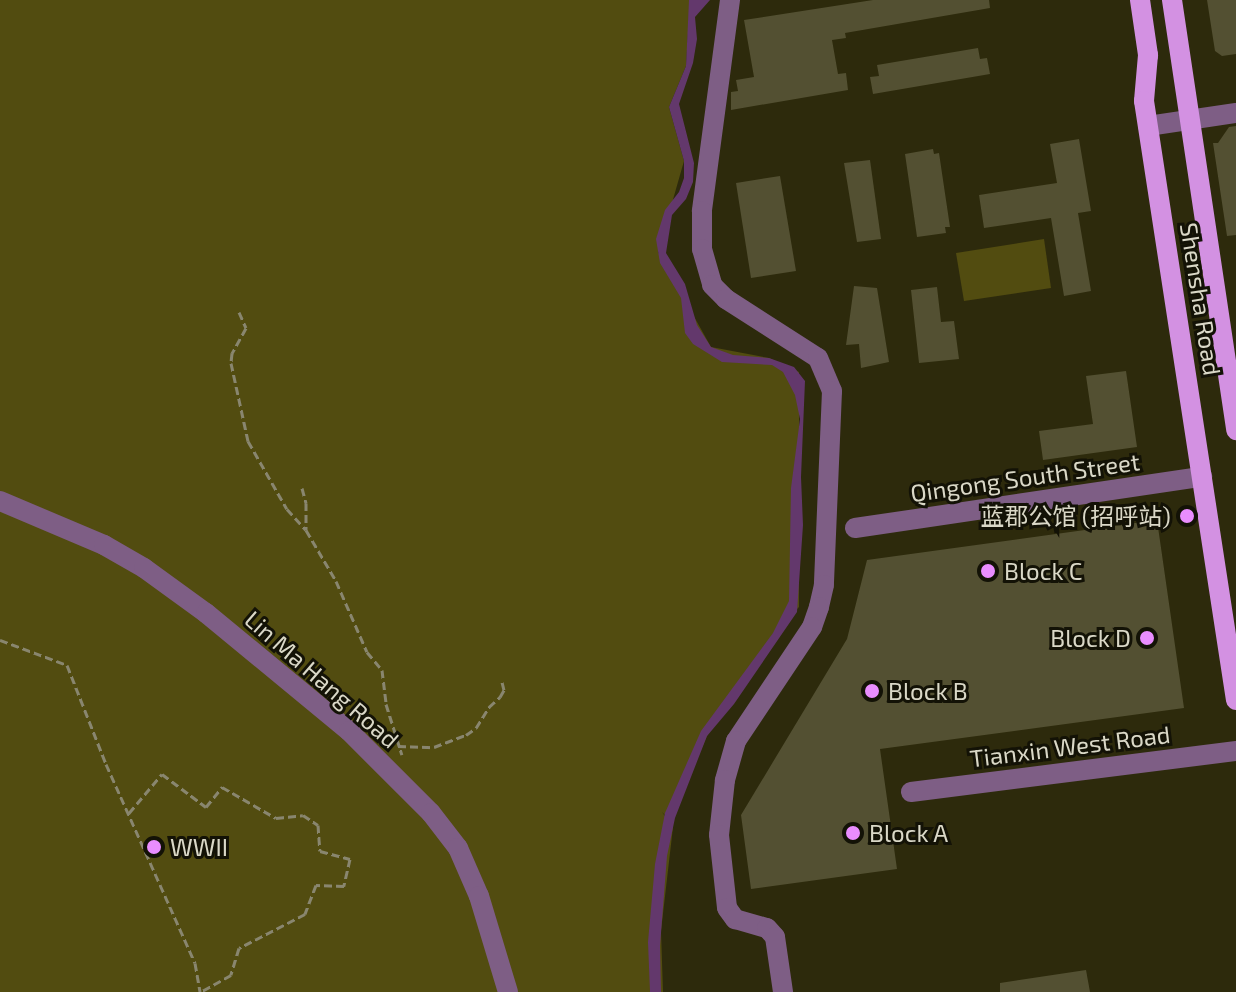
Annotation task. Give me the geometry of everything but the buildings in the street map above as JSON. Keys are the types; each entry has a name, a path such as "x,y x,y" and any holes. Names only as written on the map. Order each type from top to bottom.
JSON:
{"main road":[{"name":"Shensha Road","path":"1140,0 1148,55 1144,101 1236,700"},
{"name":"Shensha Road","path":"1172,0 1236,430"}],"street":[{"path":"730,0 702,211 702,249 712,285 726,299 818,358 832,391 824,585 819,607 812,627 736,741 725,780 719,835 727,908 735,919 767,928 775,937 783,992"},
{"path":"1148,126 1236,113"},
{"name":"Qingong South Street","path":"855,528 1202,477"},
{"name":"Lin Ma Hang Road","path":"0,501 104,545 144,568 206,613 349,731 431,813 458,848 479,896 508,992"},
{"name":"Tianxin West Road","path":"911,792 1236,751"}],"path":[{"path":"239,312 246,328 232,353 231,363 248,441 287,509 306,530 336,581 367,652 382,670 398,746 406,764"},
{"path":"302,488 306,503 306,530"},
{"path":"0,640 67,665 129,813 195,963 200,992 231,975 239,948 305,914 316,885 344,886 350,859 320,851 318,825 303,815 276,818 222,787 206,807 162,774 129,813"},
{"path":"398,746 434,747 466,735 476,728 489,707 500,697 504,690 502,682"}],"shaded area":[{"path":"0,0 690,0 686,66 669,107 684,161 658,252 711,347 769,358 799,372 799,607 773,634 707,736 671,821 662,812 673,827 661,931 663,992 0,992"},
{"path":"689,0 710,0 695,17 697,39 693,63 679,104 694,163 693,182 686,199 672,215 666,253 685,284 697,325 711,347 733,355 769,358 794,367 805,381 801,477 803,525 797,612 734,704 707,736 675,818 667,856 660,946 661,992 650,992 648,942 655,864 665,813 701,731 773,633 789,601 791,488 800,419 795,395 783,372 772,365 722,362 693,344 685,333 681,298 660,263 656,239 665,210 679,192 684,178 684,161 669,107 686,66"},
{"path":"1044,239 1051,288 964,301 956,253"}],"place":[{"name":"蓝郡公馆 (招呼站)","path":"1187,516"},
{"name":"Block C","path":"988,571"},
{"name":"Block D","path":"1147,638"},
{"name":"Block B","path":"872,691"},
{"name":"Block A","path":"853,833"},
{"name":"WWII","path":"154,847"}]}
